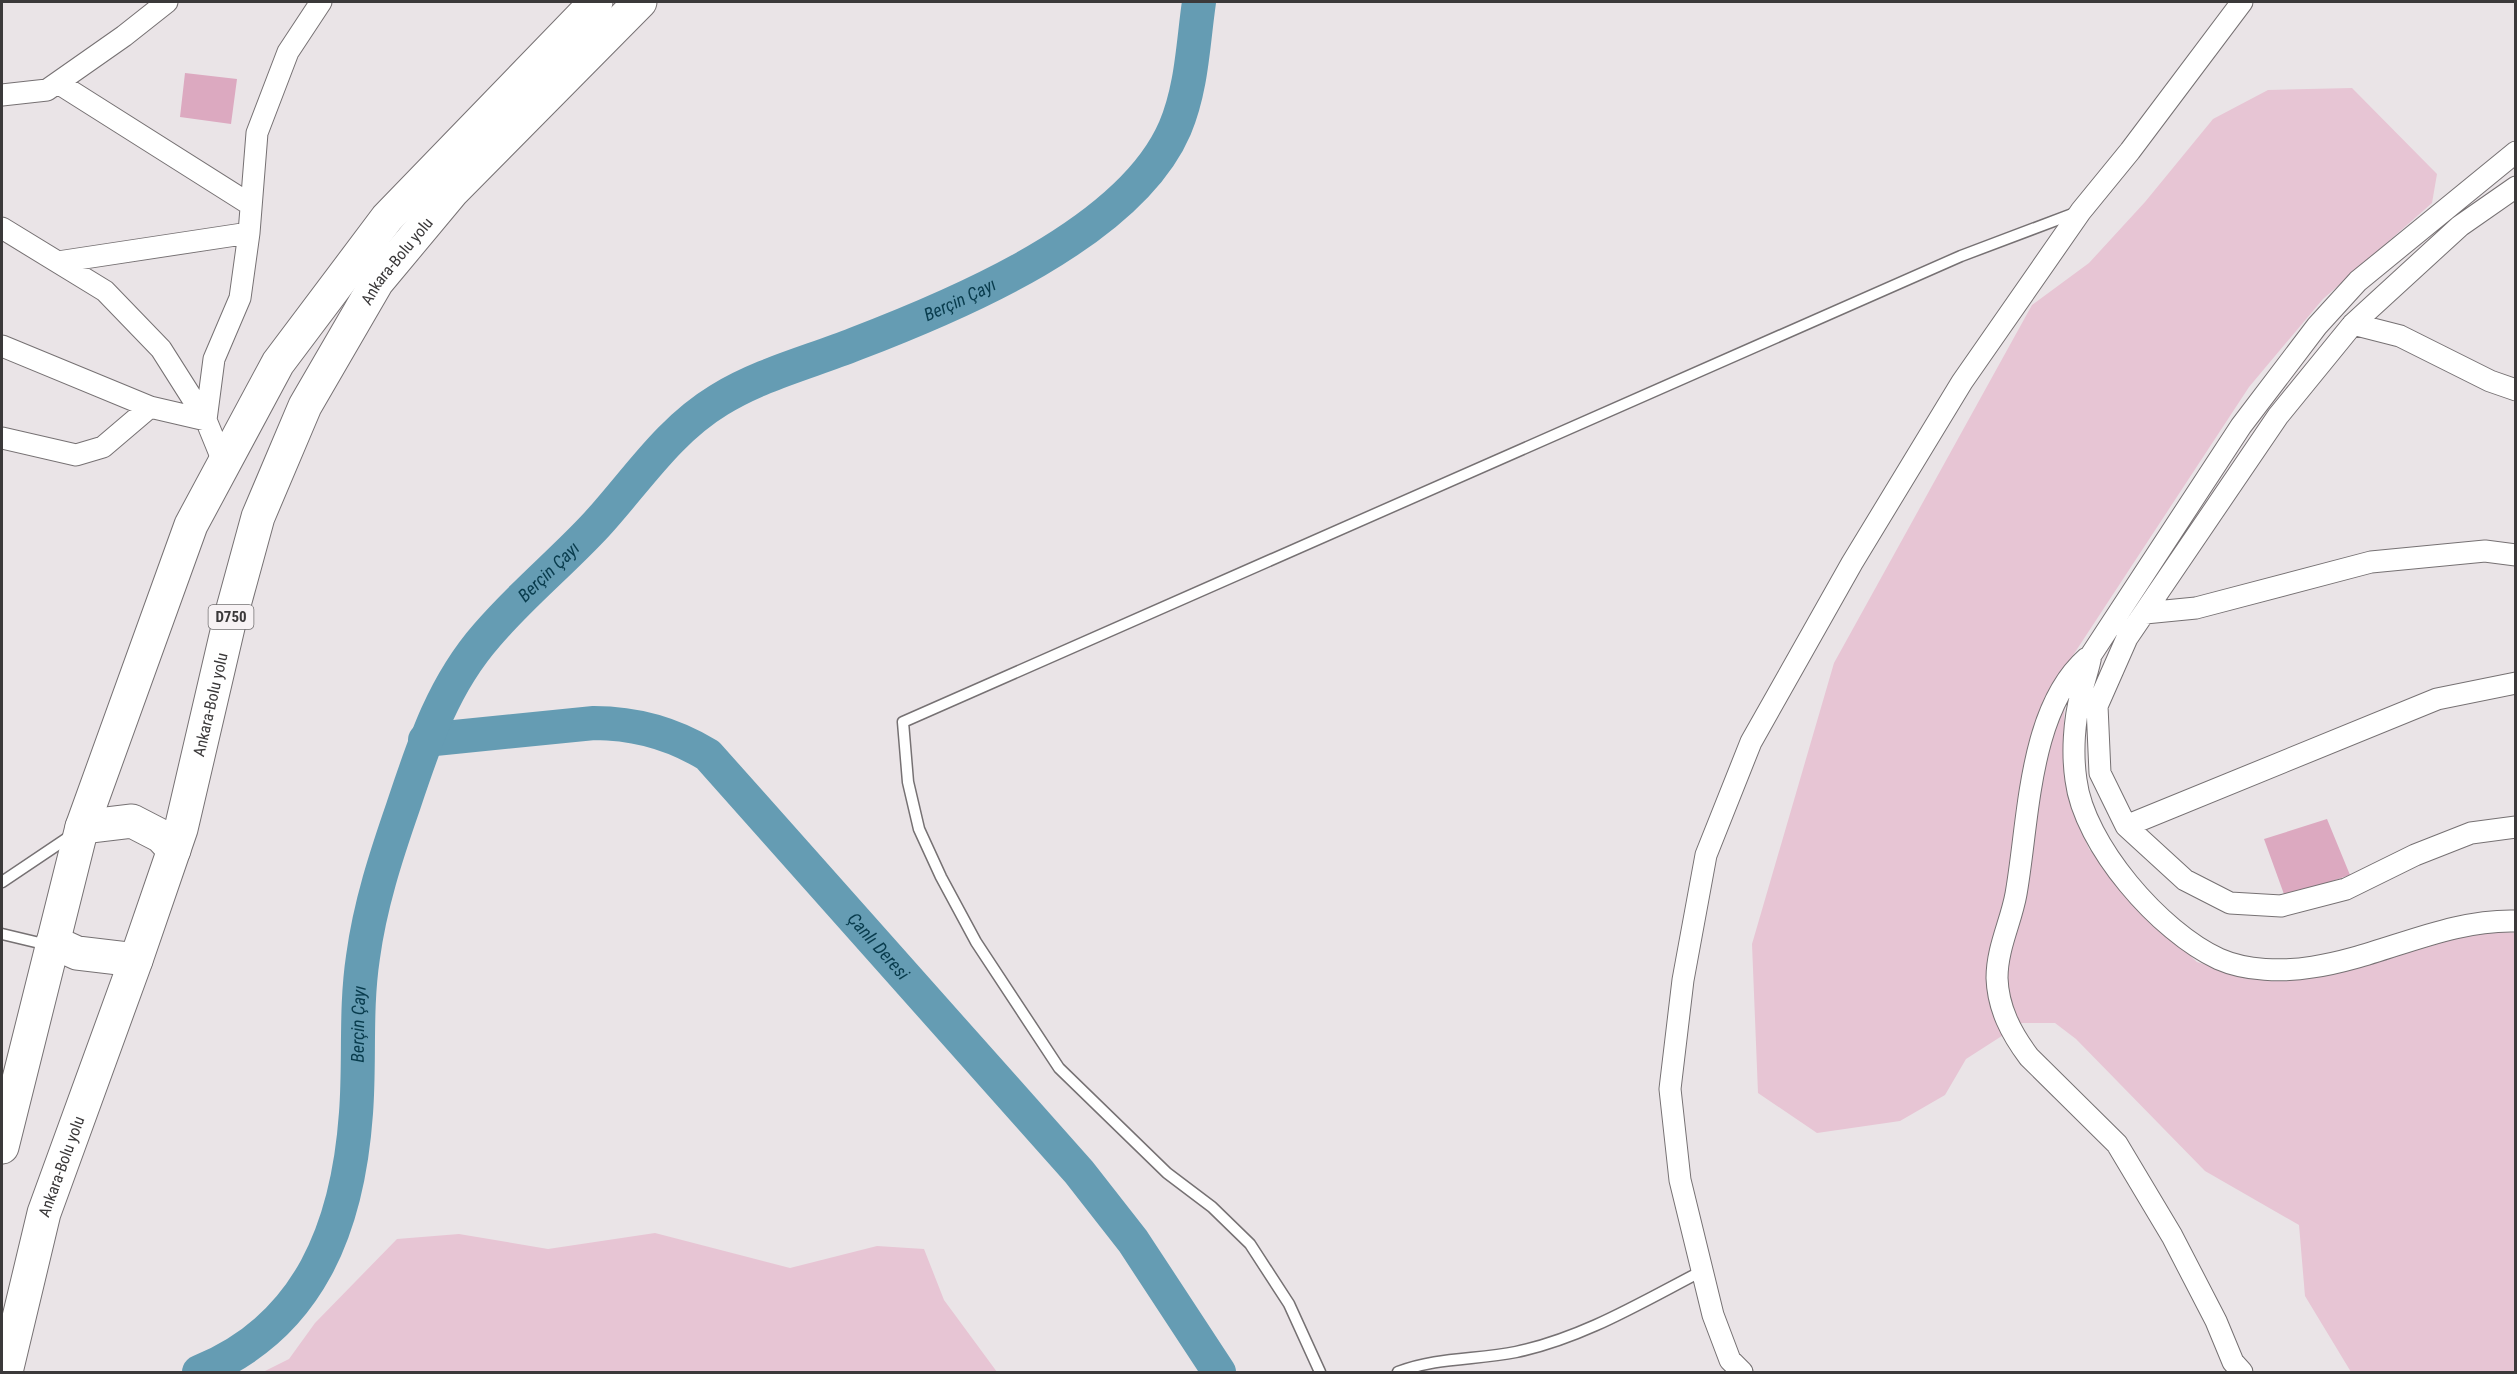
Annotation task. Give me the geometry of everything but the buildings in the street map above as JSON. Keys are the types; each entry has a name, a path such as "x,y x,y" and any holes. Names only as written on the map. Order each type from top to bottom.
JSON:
{"highway":[{"name":"Ankara-Bolu yolu","path":"2,1147 82,827 191,525 278,363 387,218 596,2"},
{"name":"Ankara-Bolu yolu","path":"6,1372 44,1213 182,829 229,623 258,517 305,406 377,282 452,192 640,2"},
{"path":"82,827 132,821 161,836 174,850"},
{"path":"53,944 77,953 136,960"}],"street":[{"path":"2,95 46,90 124,36 167,2"},
{"path":"206,420 214,359 240,298 249,234 257,133 288,52 321,2"},
{"path":"1742,1372 1731,1360 1713,1315 1680,1180 1670,1089 1683,980 1706,855 1751,742 1852,563 1962,382 2081,211 2130,151 2242,2"},
{"path":"58,83 251,205"},
{"path":"2242,1372 2233,1362 2216,1321 2172,1236 2116,1144 2018,1043 2003,1011 1999,994 1998,961 2016,897 2032,778 2051,711 2076,668 2091,655 2241,426 2317,326 2358,280 2516,152"},
{"path":"2516,187 2460,226 2353,324 2278,416 2127,638 2097,706 2100,773 2126,826 2185,880 2230,903 2281,906 2346,889 2415,855 2472,833 2516,827"},
{"path":"2,228 105,291 160,349 206,420 224,464"},
{"path":"58,262 249,234"},
{"path":"2353,324 2400,336 2490,381 2516,390"},
{"path":"2,346 150,407 206,420"},
{"path":"2,438 76,455 103,447 150,407"},
{"path":"2145,613 2196,608 2371,562 2485,551 2516,555"},
{"path":"2091,655 2080,695 2074,744 2076,782 2085,815 2092,831 2134,890 2160,918 2199,948 2220,959 2240,965 2261,969 2297,969 2315,967 2478,923 2516,921"},
{"path":"2126,826 2437,699 2516,683"}],"lane":[{"path":"1320,1372 1289,1304 1250,1244 1212,1207 1167,1173 1059,1068 976,942 941,877 919,829 908,782 903,722 1961,256 2081,211"},
{"path":"2,882 82,827"},
{"path":"2,934 53,944"},
{"path":"1398,1372 1432,1361 1516,1352 1592,1328 1702,1271"}],"shaded area":[{"path":"2352,88 2437,174 2432,203 2323,299 2249,387 2066,666 2064,722 2068,797 2089,849 2151,921 2197,962 2250,979 2305,976 2486,931 2515,933 2515,1372 2351,1372 2305,1296 2299,1225 2205,1171 2076,1039 2055,1023 2022,1023 1966,1059 1945,1095 1900,1121 1817,1133 1758,1093 1752,944 1834,663 2032,305 2089,263 2145,202 2213,119 2268,90"},
{"path":"655,1233 790,1268 877,1246 924,1249 944,1300 997,1372 263,1372 289,1359 315,1323 397,1239 459,1234 548,1249"}],"waterway":[{"name":"Berçin Çayı","path":"199,1372 237,1353 269,1328 295,1300 316,1268 332,1233 344,1195 352,1155 357,1094 361,977 374,900 427,738 458,674 472,654 514,606 597,524 669,441 701,412 752,383 896,328 989,286 1036,261 1081,232 1120,201 1153,166 1181,113 1199,2"},
{"name":"Çanlı Deresi","path":"425,740 609,723 639,727 667,735 708,755 1079,1172 1133,1241 1219,1372"}]}
